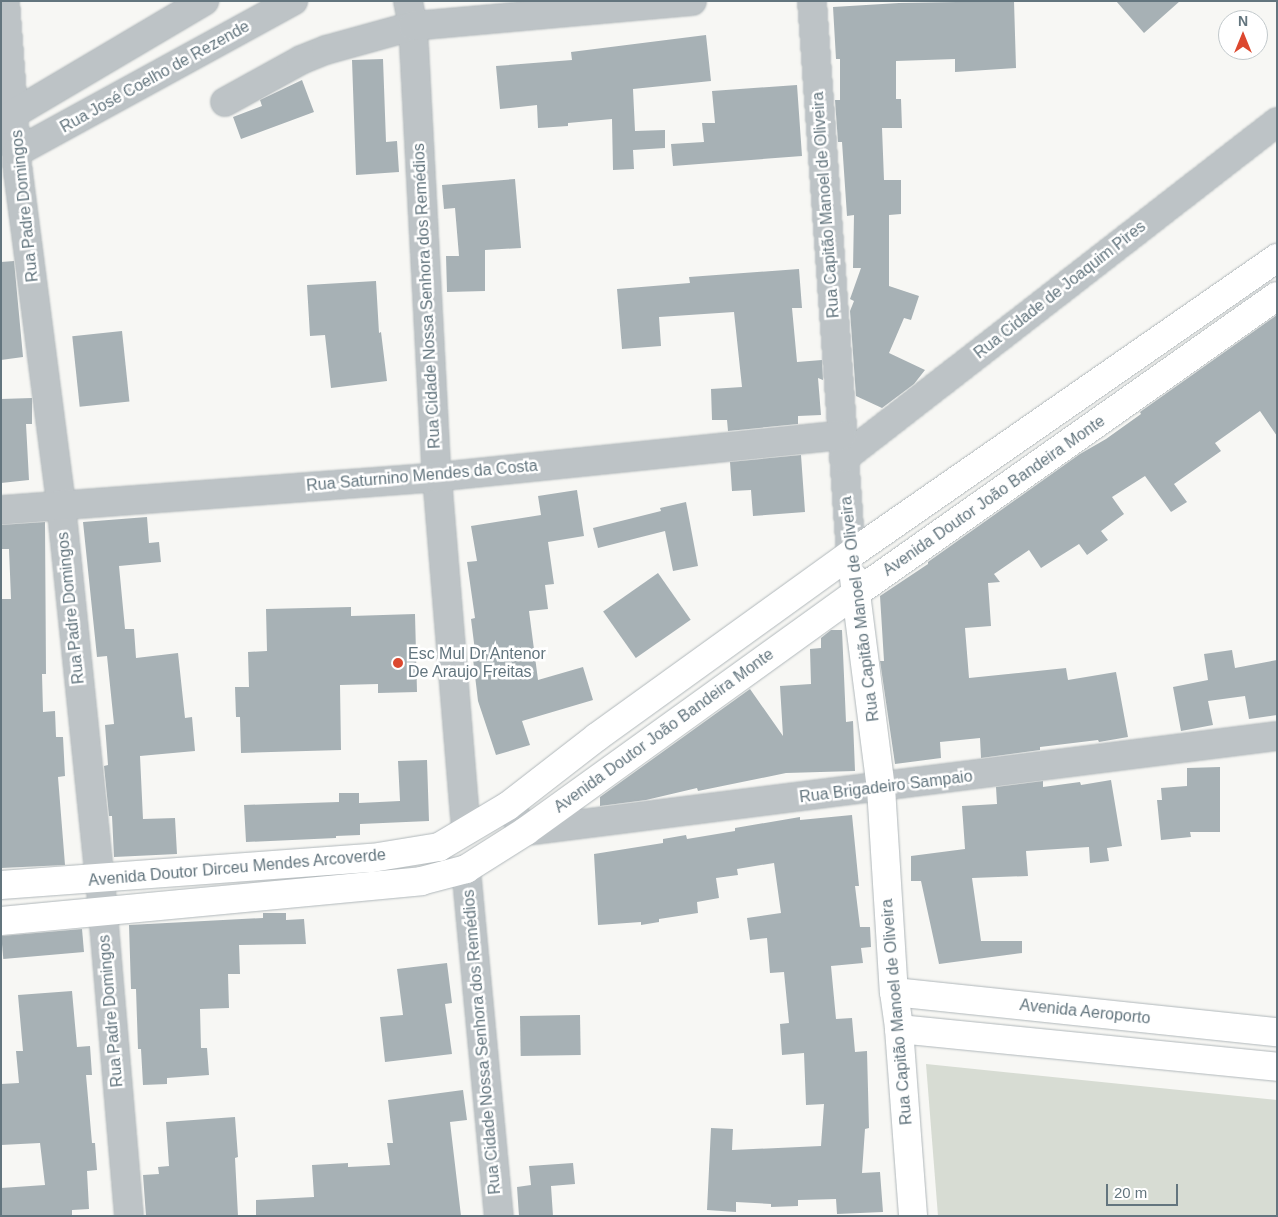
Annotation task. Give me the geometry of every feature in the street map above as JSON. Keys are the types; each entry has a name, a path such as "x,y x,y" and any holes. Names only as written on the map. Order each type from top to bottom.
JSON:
{"main road":[{"name":"Avenida Doutor João Bandeira Monte","path":"466,830 508,806 597,737 850,554 1277,258"},
{"name":"Avenida Doutor João Bandeira Monte","path":"466,869 526,831 856,593 1276,299"},
{"name":"Rua Capitão Manoel de Oliveira","path":"850,554 881,788 894,992 899,1029 912,1216"},
{"path":"597,737 621,763"},
{"name":"Avenida Doutor Dirceu Mendes Arcoverde","path":"1,885 372,858 440,847 466,830"},
{"path":"372,858 377,886"},
{"name":"Avenida Doutor Dirceu Mendes Arcoverde","path":"1,922 421,881 466,869"},
{"name":"Avenida Aeroporto","path":"894,992 1277,1032"},
{"path":"899,1029 1277,1067"}],"street":[{"name":"Rua Padre Domingos","path":"5,1 8,116 17,152 61,504 98,879 103,913 129,1216"},
{"path":"8,116 204,1"},
{"name":"Rua José Coelho de Rezende","path":"17,152 293,1"},
{"path":"225,102 301,60 411,14 692,1"},
{"name":"Rua Capitão Manoel de Oliveira","path":"812,1 850,554"},
{"name":"Rua Cidade Nossa Senhora dos Remédios","path":"411,14 437,477 466,830"},
{"name":"Rua Cidade de Joaquim Pires","path":"843,446 1277,122"},
{"name":"Rua Saturnino Mendes da Costa","path":"1,510 843,446"},
{"name":"Rua Brigadeiro Sampaio","path":"526,831 881,788 1277,736"},
{"path":"508,806 526,831"},
{"name":"Rua Cidade Nossa Senhora dos Remédios","path":"466,869 498,1216"}],"shaded area":[{"path":"926,1064 1277,1100 1277,1216 938,1216"}],"building":[{"path":"1014,1 1016,68 955,72 955,59 896,61 896,99 901,99 902,128 882,128 884,180 901,180 901,214 889,215 889,286 919,296 911,320 904,318 889,353 925,370 914,384 882,408 856,396 850,311 854,301 850,299 861,268 853,268 854,215 847,216 842,142 838,142 835,100 840,100 840,59 836,59 833,7 899,3"},
{"path":"1116,1 1180,1 1144,33"},
{"path":"706,35 711,81 633,89 635,131 665,130 665,148 633,150 634,169 613,170 612,119 568,123 568,126 538,128 537,105 500,109 496,66 572,60 571,52"},
{"path":"383,59 386,142 397,141 399,172 356,175 352,60"},
{"path":"302,80 314,112 241,139 233,117 262,106 260,100"},
{"path":"797,85 802,156 673,166 671,144 704,142 702,123 715,123 712,91"},
{"path":"515,179 521,248 485,250 485,291 447,292 446,256 459,256 455,208 444,209 442,185"},
{"path":"14,261 23,357 1,360 1,262"},
{"path":"799,269 802,308 792,308 797,362 822,360 823,380 818,378 821,415 798,416 798,424 728,431 727,420 712,420 711,389 742,387 734,312 659,317 661,346 622,349 617,289 690,283 689,277"},
{"path":"376,281 379,333 381,332 387,381 331,388 325,335 310,336 307,285"},
{"path":"1277,315 1277,436 1260,411 1215,443 1221,451 1174,484 1187,502 1171,512 1145,476 1112,497 1124,514 1101,531 1108,540 1087,555 1079,544 1041,568 1029,550 994,574 1000,582 988,583 991,626 965,628 969,678 1066,668 1068,680 1116,672 1128,737 1099,742 1098,740 1040,747 1040,750 981,758 980,738 940,742 941,758 895,764 880,661 884,661 880,596 928,564 928,562 1080,454 1106,439 1141,414 1140,412"},
{"path":"122,331 129,402 80,407 72,336"},
{"path":"32,398 32,424 26,424 29,480 1,483 1,399"},
{"path":"801,455 805,512 753,516 751,490 732,491 730,462"},
{"path":"577,490 584,536 548,542 554,584 545,585 548,609 529,611 538,680 583,667 593,700 522,721 530,745 496,755 478,701 473,659 476,659 471,619 475,618 467,562 477,561 471,526 541,515 538,496"},
{"path":"686,502 698,566 673,571 665,531 598,548 593,528 661,511 660,508"},
{"path":"147,517 149,543 159,542 161,562 119,566 125,629 134,629 136,658 178,653 185,718 192,717 195,751 140,756 143,819 175,818 177,854 114,857 112,816 109,816 104,766 108,765 105,725 114,724 107,656 97,657 83,522"},
{"path":"45,522 46,674 42,674 43,712 55,711 56,737 63,737 65,776 58,777 65,865 1,868 1,599 11,599 9,549 1,549 1,525"},
{"path":"658,573 691,620 636,658 603,611"},
{"path":"351,607 351,616 415,614 417,692 378,693 378,684 340,685 341,750 241,753 240,717 236,717 235,687 249,687 248,652 267,651 266,609"},
{"path":"831,630 842,630 846,722 853,721 855,771 786,773 698,791 697,788 646,800 600,806 600,797 750,689 783,736 780,686 811,684 810,649 821,648 821,638"},
{"path":"1232,650 1235,668 1277,660 1277,715 1249,719 1245,696 1208,701 1213,725 1181,731 1173,687 1208,680 1204,654"},
{"path":"427,760 429,821 360,824 360,835 336,836 336,838 246,842 244,805 339,802 339,793 359,793 359,803 400,801 398,761"},
{"path":"1220,767 1220,832 1190,832 1191,837 1161,840 1157,800 1162,800 1161,788 1187,786 1187,768"},
{"path":"1111,780 1122,846 1107,848 1109,861 1090,863 1089,847 1026,851 1028,876 972,878 981,941 1022,941 1022,953 939,964 921,881 911,881 911,856 965,849 962,806 997,804 996,787 1043,781 1043,787 1080,782 1081,785"},
{"path":"852,815 859,886 855,886 860,927 870,927 871,947 861,948 863,963 831,966 836,1019 852,1018 855,1052 867,1051 869,1128 865,1129 862,1173 880,1172 883,1212 837,1214 836,1199 798,1200 798,1206 771,1207 771,1204 736,1202 736,1212 707,1210 711,1128 733,1129 732,1150 821,1146 824,1104 806,1105 804,1053 782,1055 780,1024 789,1023 784,972 770,973 767,938 750,940 747,918 781,913 774,863 737,869 738,875 716,878 719,898 697,902 698,913 659,919 659,922 641,925 641,922 598,925 594,854 663,843 663,839 686,835 687,839 735,831 735,828 800,817 800,820"},
{"path":"263,913 286,913 286,920 304,919 306,944 239,945 240,974 228,974 229,1008 200,1009 201,1048 207,1048 209,1075 167,1078 167,1084 143,1085 141,1049 138,1049 136,989 131,989 129,925 263,918"},
{"path":"82,929 84,952 3,959 1,936"},
{"path":"447,963 452,1003 445,1004 452,1054 385,1062 380,1017 403,1015 397,969"},
{"path":"72,991 77,1047 90,1046 92,1075 86,1075 92,1143 95,1143 97,1170 87,1171 89,1209 72,1210 72,1216 1,1216 1,1188 45,1185 40,1143 1,1145 1,1084 19,1083 16,1051 23,1051 18,995"},
{"path":"580,1015 581,1055 521,1056 520,1016"},
{"path":"463,1090 467,1120 450,1122 461,1216 256,1216 256,1200 314,1197 312,1165 348,1163 348,1167 390,1165 387,1143 393,1143 388,1100"},
{"path":"235,1117 238,1157 235,1158 238,1216 146,1216 143,1175 159,1174 158,1167 169,1166 166,1122"},
{"path":"573,1163 575,1184 551,1186 553,1216 519,1216 517,1187 531,1185 529,1166"}],"place":[{"name":"Esc Mul Dr Antenor De Araujo Freitas","path":"398,663"}]}
